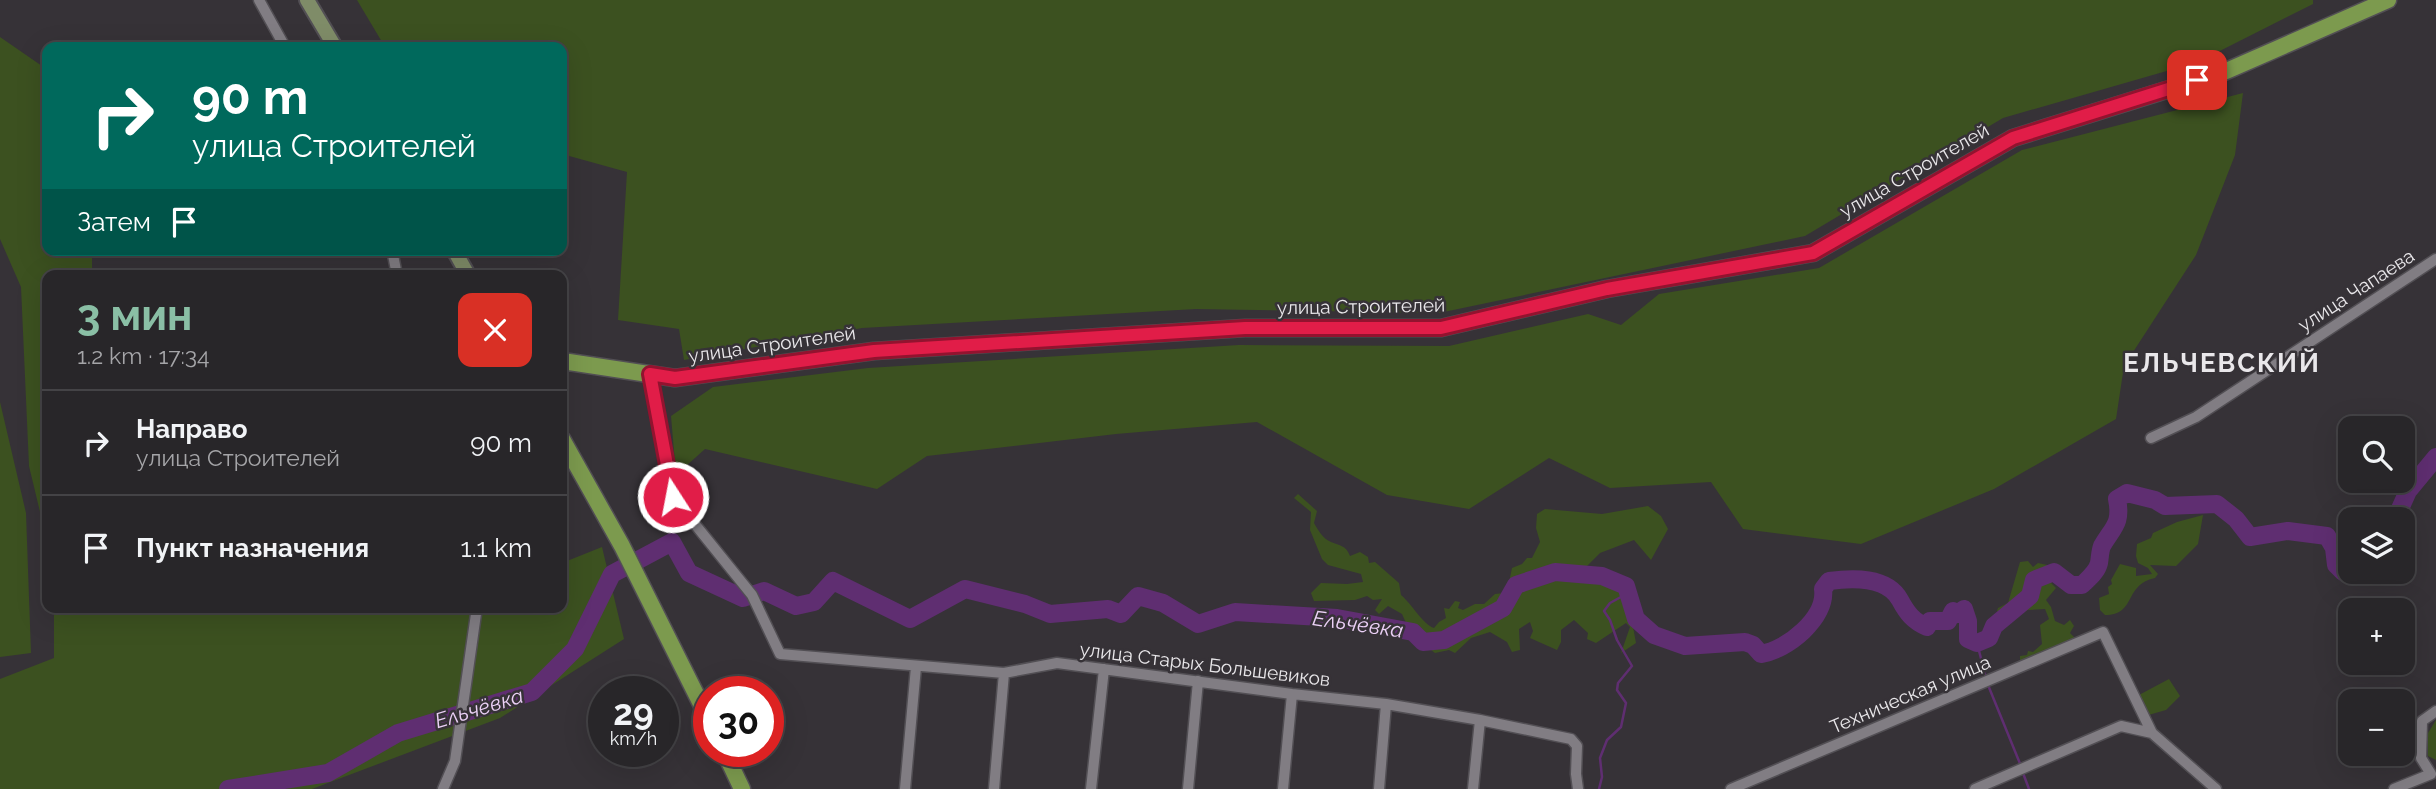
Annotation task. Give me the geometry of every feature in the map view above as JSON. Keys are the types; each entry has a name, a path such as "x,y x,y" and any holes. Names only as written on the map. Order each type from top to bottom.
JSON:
{"main road":[{"name":"улица Строителей","path":"567,361 675,378 874,351 1245,328 1441,328 1607,289 1813,253 2013,138 2224,72 2388,0"},
{"path":"567,448 622,545 693,688"},
{"path":"731,767 742,789"}],"street":[{"path":"260,0 282,42"},
{"path":"307,0 332,42"},
{"name":"улица Чапаева","path":"2151,438 2196,416 2436,258"},
{"name":"улица Старых Большевиков","path":"650,374 673,497 752,595 780,654 1004,673 1057,663 1386,704 1571,739 1577,746 1578,789"},
{"path":"443,789 450,778 455,761 476,613"},
{"name":"Техническая улица","path":"1731,789 2103,632 2152,733"},
{"path":"905,789 916,667"},
{"path":"1091,789 1104,669"},
{"path":"994,789 1004,673"},
{"path":"1188,789 1198,681"},
{"path":"1283,789 1292,694"},
{"path":"1379,789 1386,704"},
{"path":"2395,789 2433,772 2421,758 2422,720 2436,711"},
{"path":"1473,789 1480,720"},
{"path":"1975,789 2121,726 2152,733 2216,789"}],"green space":[{"path":"357,0 2313,0 2313,4 2198,62 2003,118 1805,236 1439,313 1196,309 862,328 684,360 679,329 618,320 627,172 567,155 567,42 382,42"},
{"path":"0,37 42,66 42,256 92,256 92,270 42,270 42,520 29,466 21,287 0,239"},
{"path":"2243,93 2235,155 2196,255 2124,366 2116,419 1994,489 1861,544 1743,529 1711,482 1610,488 1549,458 1469,509 1387,495 1257,422 1116,434 927,456 877,489 705,449 676,475 671,416 713,387 868,368 1239,345 1449,346 1588,314 1621,325 1659,294 1819,268 2022,150"},
{"path":"0,402 26,513 31,653 0,657"},
{"path":"1298,494 1317,511 1314,523 1323,537 1345,548 1350,556 1360,552 1368,557 1369,563 1375,562 1399,583 1401,595 1426,623 1434,628 1446,618 1444,608 1449,609 1455,601 1460,602 1458,608 1463,610 1475,604 1484,604 1495,594 1504,593 1512,568 1522,564 1527,558 1532,558 1540,542 1536,528 1537,514 1545,509 1602,514 1648,506 1661,516 1668,529 1651,560 1634,540 1600,553 1587,566 1624,578 1636,643 1621,653 1630,627 1626,623 1596,643 1587,639 1588,633 1574,620 1561,630 1561,642 1557,650 1530,638 1533,631 1530,622 1519,629 1520,650 1512,652 1507,642 1490,632 1471,638 1455,653 1449,650 1435,653 1412,636 1402,614 1388,606 1379,614 1375,610 1382,599 1373,600 1367,596 1355,600 1314,601 1311,593 1321,583 1363,582 1361,574 1328,565 1322,559 1310,530 1311,512 1294,498"},
{"path":"2203,515 2198,544 2176,566 2150,565 2158,574 2138,587 2122,610 2105,615 2100,610 2099,598 2109,594 2108,587 2112,584 2111,580 2120,564 2136,568 2136,576 2152,574 2148,568 2138,563 2137,544 2177,522"},
{"path":"602,547 624,639 500,718 312,789 0,789 0,679 54,658 54,613 567,613 567,561"},
{"path":"2028,561 2033,567 2038,563 2052,566 2057,571 2057,578 2051,583 2056,588 2046,600 2055,621 2064,625 2070,620 2074,626 2070,633 2076,639 2031,659 2020,661 2020,656 2027,655 2028,651 2033,652 2042,644 2040,625 2049,619 2045,609 2028,610 2009,618 2005,614 2006,609 2001,613 1997,611 2008,603 2020,562"},
{"path":"2169,679 2180,696 2166,710 2145,716 2137,696"},
{"path":"2436,720 2436,760 2428,756 2428,733"}],"waterway":[{"name":"Ельчёвка","path":"2401,507 2408,491 2436,457"},
{"name":"Ельчёвка","path":"228,789 328,773 398,733 532,692 575,649 612,574 672,542 689,573 743,598 764,591 796,606 814,602 833,581 910,619 965,589 1025,604 1050,614 1108,609 1121,614 1138,596 1163,603 1198,624 1235,612 1337,618 1413,632 1423,642 1444,640 1503,608 1516,585 1555,572 1602,576 1626,586 1636,619 1654,635 1685,646 1745,642 1753,645 1761,654 1782,646 1803,631 1819,611 1823,589 1829,581 1838,580 1868,580 1887,586 1911,616 1927,627 1930,621 1948,621 1953,611 1957,614 1964,609 1968,621 1968,639 1977,643 1989,638 1994,626 2030,596 2034,580 2054,572 2071,585 2082,585 2089,578 2098,566 2102,546 2117,520 2117,499 2127,493 2155,500 2165,506 2217,504 2236,519 2250,537 2288,531 2327,536 2334,548 2338,567"},
{"path":"1599,789 1602,777 1600,758 1607,740 1621,727 1626,703 1617,690 1618,683 1632,666 1604,611 1610,603 1628,593"},
{"path":"1977,643 1986,678"},
{"path":"1988,685 2021,766"},
{"path":"2023,773 2029,789"}],"district":[{"name":"ЕЛЬЧЕВСКИЙ","path":"2222,363"}],"route":[{"path":"673,497 650,374 675,378 874,351 1245,328 1441,328 1607,289 1813,253 2013,138 2197,80"}]}
